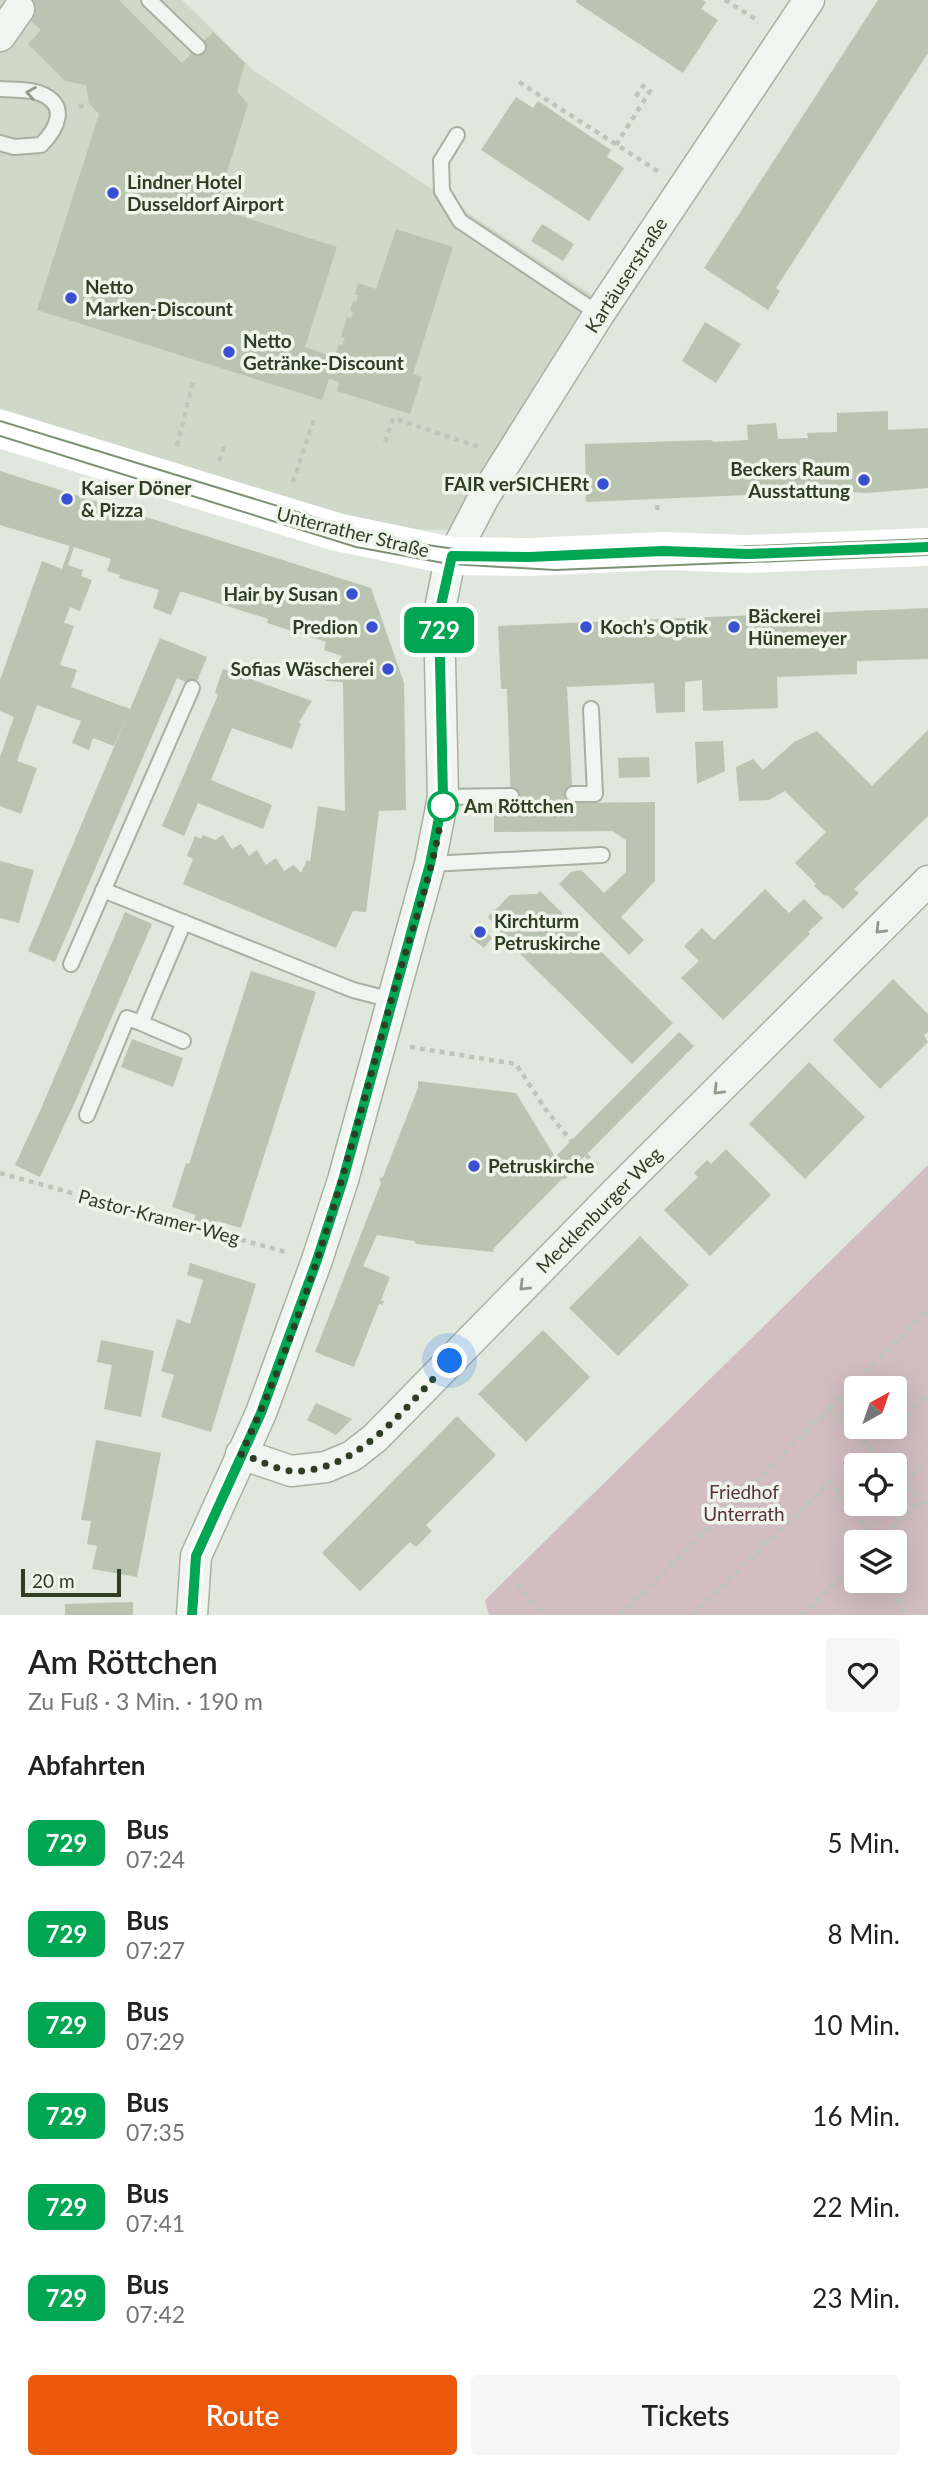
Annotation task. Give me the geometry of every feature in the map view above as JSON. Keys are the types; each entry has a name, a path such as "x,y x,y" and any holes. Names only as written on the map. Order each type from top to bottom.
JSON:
{"main road":[{"name":"Unterrather Straße","path":"0,429 284,515 381,542 452,556 529,557 663,551 748,554 928,547"}],"street":[{"name":"Kartäuserstraße","path":"452,556 599,314 809,0"},
{"path":"0,36 19,9"},
{"path":"192,1615 196,1556 261,1413 317,1260 343,1180 430,864 443,797 439,614 452,556"},
{"name":"Mecklenburger Weg","path":"241,1454 291,1471 326,1467 352,1455 374,1438 928,881"}],"lane":[{"path":"149,0 198,47"},
{"path":"0,89 40,93 55,104 59,116 54,132 41,145 13,147 0,143"},
{"path":"457,135 441,161 442,191 460,221 599,314"},
{"path":"71,964 191,688"},
{"path":"573,794 595,794 591,709"},
{"path":"443,797 511,796"},
{"path":"430,864 602,855"},
{"path":"103,890 352,990 391,1000"},
{"path":"141,1023 184,922"},
{"path":"87,1115 127,1018 183,1041"}],"path":[{"path":"725,0 784,37"},
{"path":"519,82 683,188"},
{"path":"616,145 650,91 643,86 634,99"},
{"path":"168,480 192,382"},
{"path":"385,442 393,418 474,446 511,455"},
{"path":"284,515 314,419"},
{"path":"380,1042 516,1064 546,1110 571,1141"},
{"name":"Pastor-Kramer-Weg","path":"0,1173 317,1260"},
{"path":"620,1615 928,1309"},
{"path":"907,1415 928,1395"},
{"path":"830,1408 875,1453"},
{"path":"907,1481 928,1460"},
{"path":"692,1615 830,1482 868,1530"},
{"path":"907,1485 928,1507"},
{"path":"890,1530 921,1500"},
{"path":"802,1615 844,1575"},
{"path":"517,1585 545,1615"},
{"path":"896,1593 904,1615"}],"shaded area":[{"path":"0,0 182,0 254,71 598,299 460,530 382,529 0,408"}],"green space":[{"name":"Friedhof Unterrath","path":"928,1165 928,1615 489,1615 485,1600"}],"building":[{"path":"10,0 119,0 182,63 213,32 245,63 237,91 248,104 216,208 337,247 305,347 334,357 339,344 342,345 345,338 341,337 347,317 351,318 353,312 350,310 353,301 356,302 358,283 376,289 396,229 453,247 413,374 422,377 410,414 337,391 339,382 329,379 322,400 37,310 99,114 89,103 86,85 65,81 28,44 41,30"},
{"path":"702,0 706,2 701,9 718,20 683,73 576,2"},
{"path":"878,0 928,0 928,53 776,288 780,291 768,310 704,268"},
{"path":"516,97 533,108 538,101 611,150 607,157 624,168 589,221 481,150"},
{"path":"542,224 574,244 563,261 531,241"},
{"path":"705,322 741,344 716,383 682,361"},
{"path":"888,411 888,430 928,428 928,488 866,493 840,491 586,502 585,444 748,440 747,425 776,423 778,439 808,438 807,433 837,432 837,413"},
{"path":"0,471 371,588 404,683 406,810 379,811 366,912 353,911 336,948 183,884 193,859 187,856 195,836 201,839 203,835 215,840 223,835 232,849 241,844 249,856 257,850 266,865 276,858 284,871 294,865 301,873 307,860 310,862 318,806 345,811 343,682 326,681 342,656 324,650 326,642 267,623 268,619 183,592 180,592 171,615 153,608 159,590 119,578 120,575 107,571 111,559 74,547 68,565 83,570 81,576 92,580 80,611 70,607 64,623 74,626 60,665 77,670 71,687 130,709 114,746 93,738 89,750 72,743 81,721 37,705 17,761 37,768 21,814 0,806 0,757 14,717 0,711 0,680 42,561 62,569 70,546 0,525"},
{"path":"928,608 928,659 857,661 857,674 777,677 778,708 703,711 702,680 685,682 685,712 656,713 654,683 567,687 573,803 655,802 655,881 621,917 644,940 629,955 559,884 571,872 581,870 604,893 626,872 626,840 612,831 494,832 494,804 511,803 507,689 501,689 498,626"},
{"path":"160,638 207,657 195,686 177,678 55,962 28,951"},
{"path":"223,669 312,701 299,722 301,724 292,749 232,728 211,780 272,805 263,829 198,803 184,836 162,826 218,695 215,692"},
{"path":"928,730 928,816 854,889 859,893 843,909 814,886 816,884 795,863 826,832 785,791 769,800 739,801 736,767 753,759 763,770 794,742 817,731 872,786"},
{"path":"723,741 725,771 697,784 695,742"},
{"path":"649,757 650,777 619,778 618,758"},
{"path":"0,861 34,870 19,923 0,918"},
{"path":"765,889 789,913 804,899 823,918 723,1020 681,978 699,961 684,946 702,928 714,940"},
{"path":"540,891 673,1023 632,1064 499,933 501,931 488,917 510,895 537,894"},
{"path":"125,912 152,924 40,1177 15,1165"},
{"name":"Kirchturm Petruskirche","path":"479,926 492,938 484,948 470,937"},
{"path":"251,971 316,992 241,1228 217,1221 216,1226 194,1220 196,1215 172,1207 186,1163 189,1164"},
{"path":"893,979 928,1014 928,1032 924,1035 928,1042 880,1089 833,1040"},
{"name":"Petruskirche","path":"679,1032 694,1046 566,1175 567,1178 561,1180 493,1249 494,1252 416,1244 414,1241 377,1235 363,1266 390,1277 381,1300 384,1301 382,1305 379,1304 354,1367 315,1352 381,1183 379,1179 383,1177 418,1088 418,1081 516,1093 555,1157"},
{"path":"132,1039 183,1058 173,1087 121,1067"},
{"path":"809,1062 865,1117 805,1179 749,1124"},
{"path":"726,1149 771,1195 710,1256 664,1210 698,1177 694,1173 707,1160 711,1164"},
{"path":"640,1236 689,1285 618,1356 569,1308"},
{"path":"190,1263 256,1284 211,1432 161,1417 174,1375 161,1371 177,1319 190,1324 203,1280 187,1275"},
{"path":"543,1330 590,1377 526,1442 478,1394"},
{"path":"101,1340 154,1351 141,1417 104,1409 112,1365 97,1362"},
{"path":"316,1403 352,1419 336,1435 307,1420"},
{"path":"457,1416 496,1455 426,1525 432,1531 416,1547 410,1542 360,1591 322,1553"},
{"path":"96,1440 161,1453 137,1577 92,1569 97,1546 87,1544 91,1521 81,1520"},
{"path":"133,1602 133,1615 65,1615 65,1604"}],"tram line":[{"path":"0,421 356,530 407,542 455,549 553,554 928,539"},
{"path":"0,436 356,547 449,564 555,570 928,555"}],"bus line":[{"name":"729","path":"192,1615 196,1556 261,1413 317,1260 343,1180 430,864 443,810 439,614 452,556 491,558 663,551 748,554 928,547"}],"place":[{"name":"Lindner Hotel Dusseldorf Airport","path":"113,193"},
{"name":"Netto Marken-Discount","path":"71,298"},
{"name":"Netto Getränke-Discount","path":"229,352"},
{"name":"Beckers Raum Ausstattung","path":"864,480"},
{"name":"FAIR verSICHERt","path":"603,484"},
{"name":"Kaiser Döner & Pizza","path":"67,499"},
{"name":"Hair by Susan","path":"352,594"},
{"name":"Predion","path":"372,627"},
{"name":"Koch’s Optik","path":"586,627"},
{"name":"Bäckerei Hünemeyer","path":"734,627"},
{"name":"Sofias Wäscherei","path":"388,669"},
{"name":"Am Röttchen","path":"443,806"},
{"name":"Kirchturm Petruskirche","path":"480,932"},
{"name":"Petruskirche","path":"474,1166"}],"route":[{"path":"443,806 430,864 343,1180 299,1311 261,1413 241,1454 291,1471 326,1467 352,1455 374,1438 450,1361"}]}
